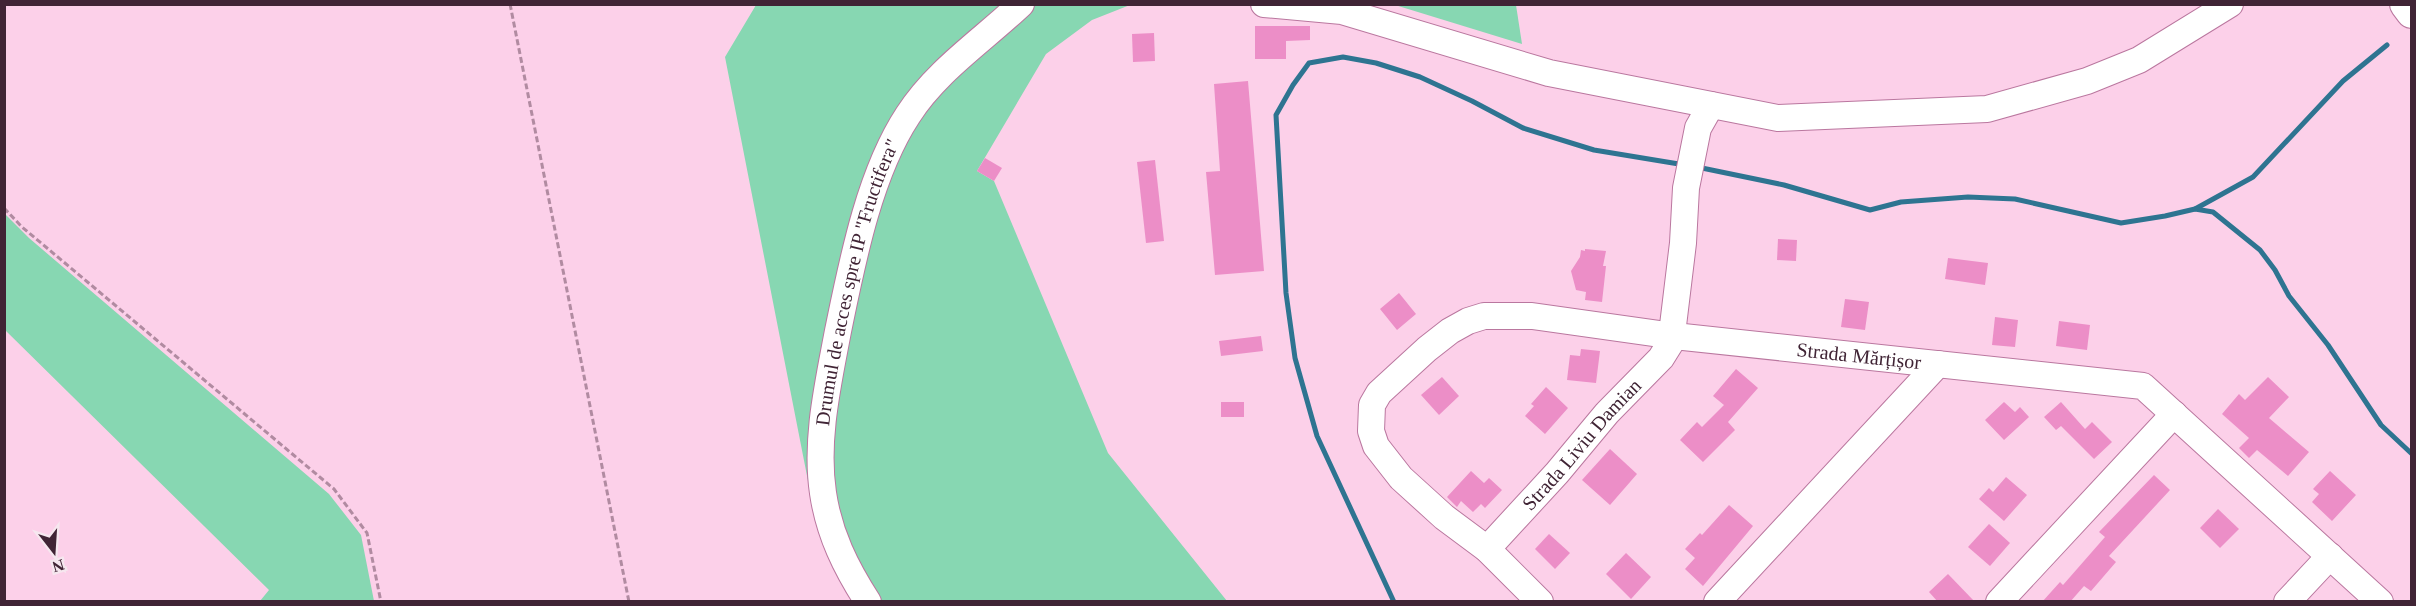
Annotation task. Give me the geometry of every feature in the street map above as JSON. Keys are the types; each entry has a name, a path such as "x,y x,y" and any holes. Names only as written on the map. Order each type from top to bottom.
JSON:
{"main road":[{"path":"2406,4 2412,12"}],"street":[{"name":"Drumul de acces spre IP \"Fructifera\"","path":"868,602 846,568 836,543 823,495 820,463 826,392 848,282 870,199 907,117 927,89 1022,4"},
{"path":"1264,4 1342,11 1549,73 1778,118 1987,109 2087,81 2139,60 2230,4"},
{"path":"1674,336 1686,188 1698,128 1711,105"},
{"name":"Strada Mărțișor","path":"1486,549 1444,517 1401,478 1376,446 1371,431 1372,405 1379,393 1427,349 1468,321 1497,315 1532,316 1674,336 2142,386 2380,602"},
{"name":"Strada Liviu Damian","path":"1486,549 1557,474 1607,413 1661,358 1674,336"},
{"path":"1717,602 1938,364"},
{"path":"1999,602 2175,414"},
{"path":"1486,549 1540,602"},
{"path":"2287,602 2330,556"}],"path":[{"path":"510,4 629,602"},
{"path":"4,208 22,227 334,489 367,532 381,602"}],"green space":[{"path":"756,5 1130,5 1092,20 1046,54 977,171 994,181 1108,453 1227,601 879,601 853,552 829,479 809,486 725,57"},
{"path":"1395,5 1516,5 1522,44"},
{"path":"4,213 29,238 329,494 361,535 374,601 260,601 269,590 5,330"}],"building":[{"path":"1255,26 1310,26 1310,40 1286,41 1286,59 1255,59"},
{"path":"1154,33 1155,61 1133,62 1132,34"},
{"path":"1248,81 1264,271 1215,275 1206,172 1220,171 1214,84"},
{"path":"985,158 1002,168 994,181 977,171"},
{"path":"1155,160 1164,241 1146,243 1137,162"},
{"path":"1778,239 1797,240 1796,261 1777,260"},
{"path":"1585,249 1606,251 1603,266 1606,266 1602,302 1585,300 1586,292 1576,290 1571,271 1580,257 1581,250 1585,251"},
{"path":"1948,258 1988,263 1985,285 1945,279"},
{"path":"1399,293 1416,314 1397,330 1380,309"},
{"path":"1845,299 1869,302 1865,330 1841,327"},
{"path":"1995,317 2018,320 2015,347 1992,345"},
{"path":"2059,321 2090,325 2087,350 2056,346"},
{"path":"1261,336 1263,351 1221,356 1219,341"},
{"path":"1581,349 1600,351 1596,383 1567,380 1570,355 1580,356"},
{"path":"1736,369 1758,388 1728,422 1735,430 1703,462 1680,440 1697,422 1702,427 1724,405 1713,396"},
{"path":"1442,377 1459,396 1439,415 1421,395"},
{"path":"2268,377 2289,397 2269,418 2309,452 2288,476 2257,450 2249,458 2239,448 2249,438 2222,414 2239,394 2245,400"},
{"path":"1546,387 1568,408 1545,434 1525,416 1534,406 1531,404"},
{"path":"1221,402 1244,402 1244,417 1221,417"},
{"path":"2004,402 2015,412 2020,407 2029,417 2004,440 1985,420"},
{"path":"2061,402 2085,429 2092,422 2112,442 2094,459 2061,426 2056,430 2044,417"},
{"path":"1610,449 1637,474 1610,505 1582,480"},
{"path":"1471,471 1484,483 1489,478 1502,490 1485,508 1481,504 1473,512 1461,501 1457,507 1447,497"},
{"path":"2330,471 2356,495 2332,521 2312,502 2319,494 2313,489"},
{"path":"2154,475 2170,490 2109,556 2116,562 2091,591 2084,586 2070,602 2042,602 2060,582 2063,585 2105,537 2099,532"},
{"path":"2006,477 2027,495 2004,521 1979,499 1989,488 1993,492"},
{"path":"1729,505 1753,526 1703,586 1685,569 1695,558 1685,549 1700,533 1702,535"},
{"path":"2218,509 2239,529 2220,548 2200,528"},
{"path":"1989,524 2010,543 1990,566 1968,547"},
{"path":"1549,534 1570,553 1555,569 1535,549"},
{"path":"1626,553 1651,577 1631,599 1606,574"},
{"path":"1948,574 1975,602 1938,602 1929,592"}],"waterway":[{"path":"1697,167 1784,185 1870,210 1901,202 1968,197 2015,199 2121,223 2165,216 2195,209 2253,177 2343,81 2387,45"},
{"path":"1394,602 1317,436 1295,358 1286,293 1276,115 1293,85 1309,63 1343,57 1376,63 1420,77 1523,128 1594,150 1685,165"},
{"path":"2195,209 2213,212 2260,250 2275,270 2289,296 2328,345 2381,425 2412,454"}]}
